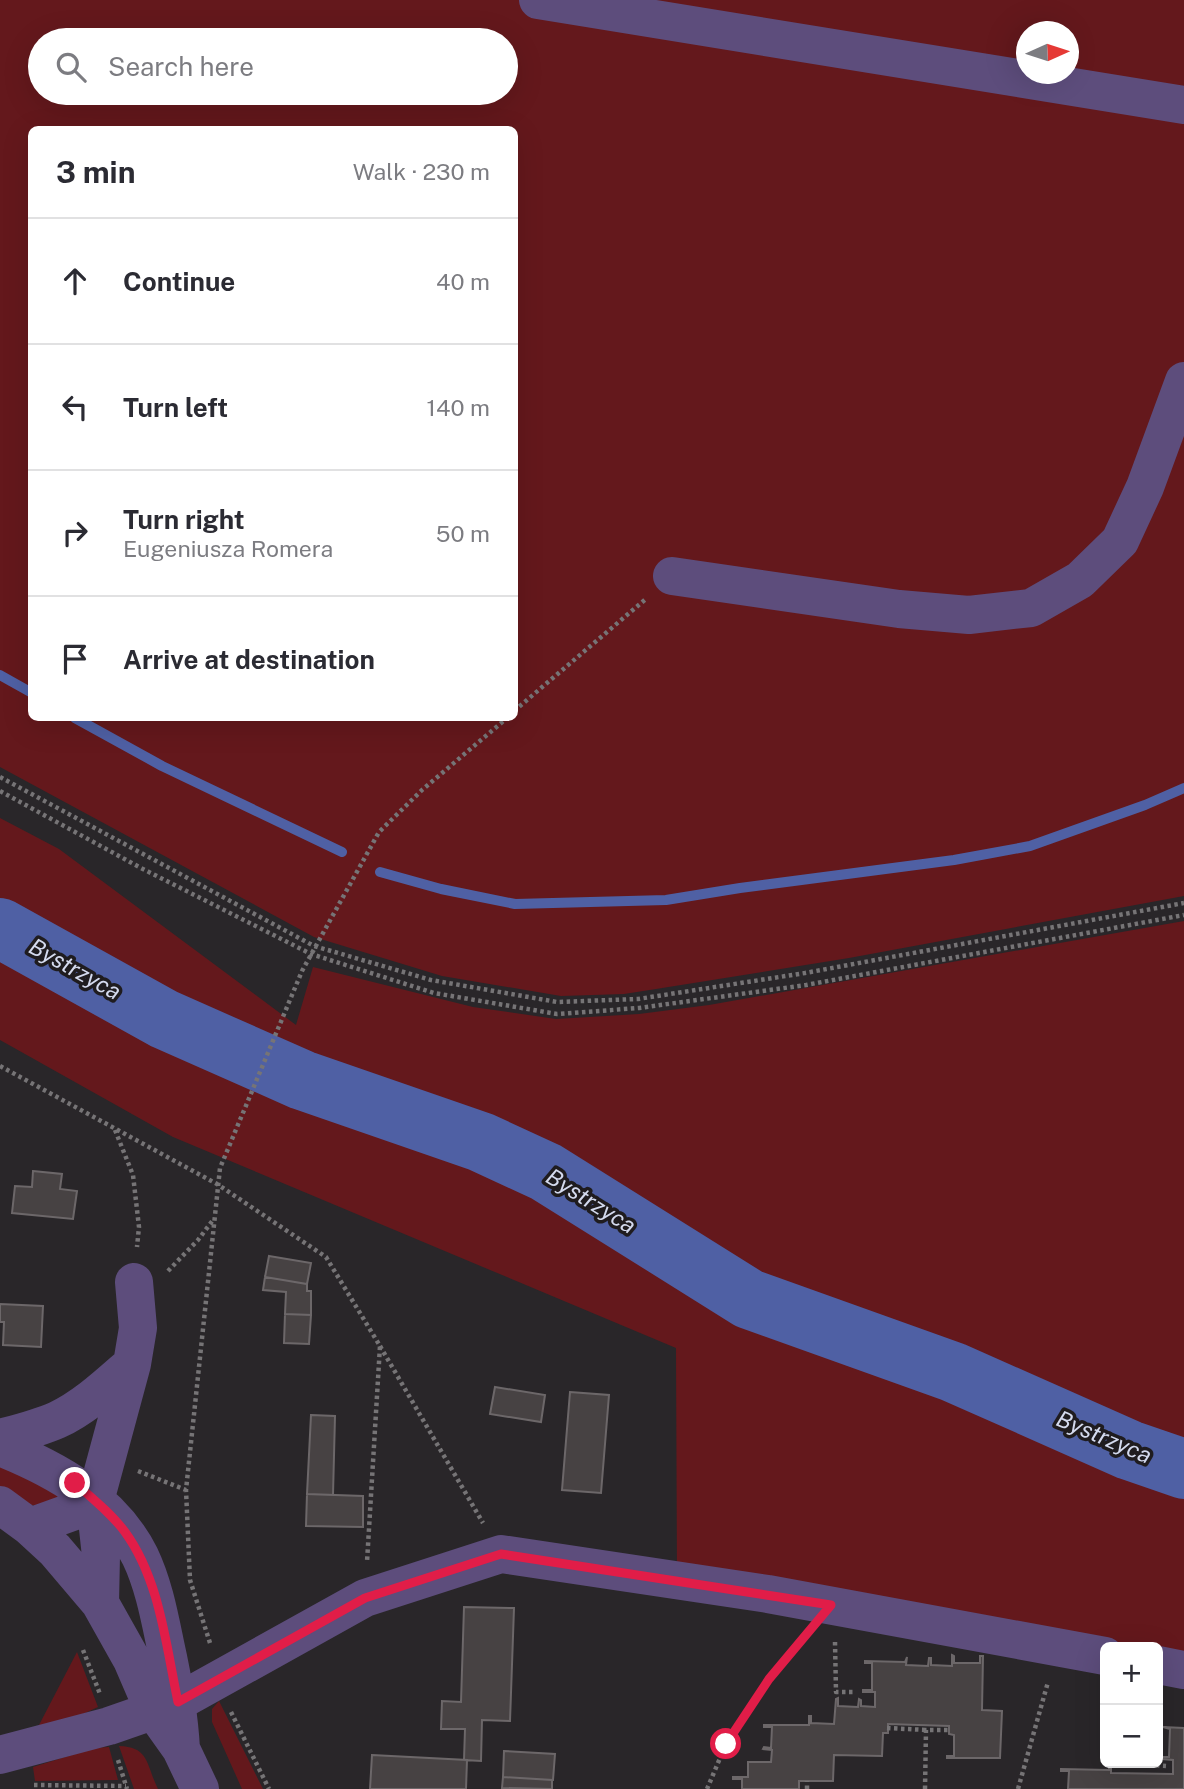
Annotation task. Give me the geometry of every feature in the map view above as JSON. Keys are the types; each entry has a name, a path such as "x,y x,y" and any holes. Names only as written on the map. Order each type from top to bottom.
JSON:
{"street":[{"path":"538,0 1184,105"},
{"path":"672,576 899,609 970,615 1031,608 1080,580 1120,541 1145,487 1184,381"},
{"path":"100,1602 101,1556 94,1501 132,1364 138,1328 135,1294"},
{"path":"0,1438 32,1430 59,1419 93,1397 132,1364"},
{"path":"0,1447 75,1483 125,1531 140,1556 159,1612 166,1707 181,1749 200,1789"},
{"path":"15,1516 80,1509 94,1501"},
{"path":"15,1516 80,1576 100,1602 132,1660 166,1707"},
{"path":"0,1755 108,1726 166,1707 222,1679 365,1598 501,1554 833,1606 1100,1655"},
{"path":"1163,1666 1184,1670"}],"path":[{"path":"518,708 672,576"},
{"path":"269,1789 233,1719 190,1580 186,1490 220,1168 302,971 379,832 422,790 503,721"},
{"path":"0,776 314,946 431,981 557,1002 638,999 832,968 1184,903"},
{"path":"0,791 141,868 311,954 434,993 557,1014 639,1008 806,985 1184,915"},
{"path":"0,1066 217,1184 326,1257 501,1554"},
{"path":"114,1129 133,1175 139,1227 135,1294"},
{"path":"135,1294 198,1240 214,1219"},
{"path":"365,1598 380,1346"},
{"path":"833,1606 836,1692 854,1692"},
{"path":"707,1789 726,1744 769,1679 833,1606"},
{"path":"29,1785 127,1788 98,1687 79,1642"},
{"path":"1018,1789 1057,1647"},
{"path":"887,1728 949,1730"},
{"path":"925,1789 926,1730"},
{"path":"807,1781 807,1789"}],"shaded area":[{"path":"0,0 1184,0 1184,896 849,958 624,994 561,996 442,976 314,937 0,767"},
{"path":"0,818 59,849 296,1025 313,967 473,1007 556,1019 639,1014 709,1005 1184,921 1184,1673 1163,1652 1163,1642 1100,1642 1100,1646 677,1580 676,1348 173,1137 0,1040"},
{"path":"0,1464 62,1495 52,1507 30,1505 0,1487"},
{"path":"77,1652 98,1707 38,1727"},
{"path":"219,1701 263,1789 242,1789 212,1722 212,1709"},
{"path":"119,1746 129,1747 142,1754 158,1789 134,1789"},
{"path":"109,1747 118,1780 35,1781 33,1767 94,1748"}],"building":[{"path":"33,1171 62,1174 60,1189 77,1191 73,1219 12,1213 15,1186 32,1187"},
{"path":"269,1256 311,1263 307,1284 265,1277"},
{"path":"265,1277 307,1284 307,1291 311,1291 311,1315 285,1314 286,1292 263,1290"},
{"path":"0,1304 43,1306 41,1347 3,1345 4,1322 0,1322"},
{"path":"285,1314 311,1315 309,1344 284,1343"},
{"path":"495,1387 545,1395 541,1422 490,1414"},
{"path":"570,1392 609,1395 601,1493 562,1490"},
{"path":"311,1415 335,1416 333,1495 307,1494"},
{"path":"307,1494 363,1496 363,1527 306,1526"},
{"path":"464,1607 514,1608 510,1721 482,1720 481,1761 464,1760 465,1729 441,1729 442,1701 461,1702"},
{"path":"952,1655 954,1663 980,1663 980,1656 983,1656 982,1710 1002,1711 1000,1758 947,1758 954,1756 954,1735 949,1734 949,1726 888,1724 888,1733 883,1733 882,1756 834,1755 833,1781 799,1781 799,1789 742,1789 742,1779 733,1779 748,1777 748,1762 771,1762 772,1750 763,1749 771,1748 772,1727 764,1725 809,1725 809,1716 811,1723 834,1724 838,1698 838,1706 858,1707 859,1699 861,1706 875,1707 875,1692 863,1692 872,1690 872,1663 865,1661 905,1662 907,1657 906,1665 928,1666 931,1658 931,1665 952,1666"},
{"path":"1163,1727 1184,1728 1184,1789 1068,1789 1069,1771 1061,1769 1111,1768 1111,1773 1173,1774 1173,1760 1163,1759 1169,1757 1170,1729"},
{"path":"504,1751 555,1754 553,1780 503,1777"},
{"path":"372,1755 467,1760 466,1789 370,1789"},
{"path":"503,1777 552,1780 552,1789 502,1788"}],"waterway":[{"path":"0,675 28,691"},
{"path":"80,721 162,766 342,852"},
{"path":"380,872 441,889 515,904 666,900 954,860 1030,846 1145,805 1184,788"},
{"name":"Bystrzyca","path":"0,928 164,1019 302,1080 481,1142 546,1172 749,1299 953,1372 1129,1450 1184,1469"}],"route":[{"path":"75,1483 125,1531 140,1556 159,1612 178,1702 365,1598 501,1554 831,1605 769,1679 726,1744"}]}
